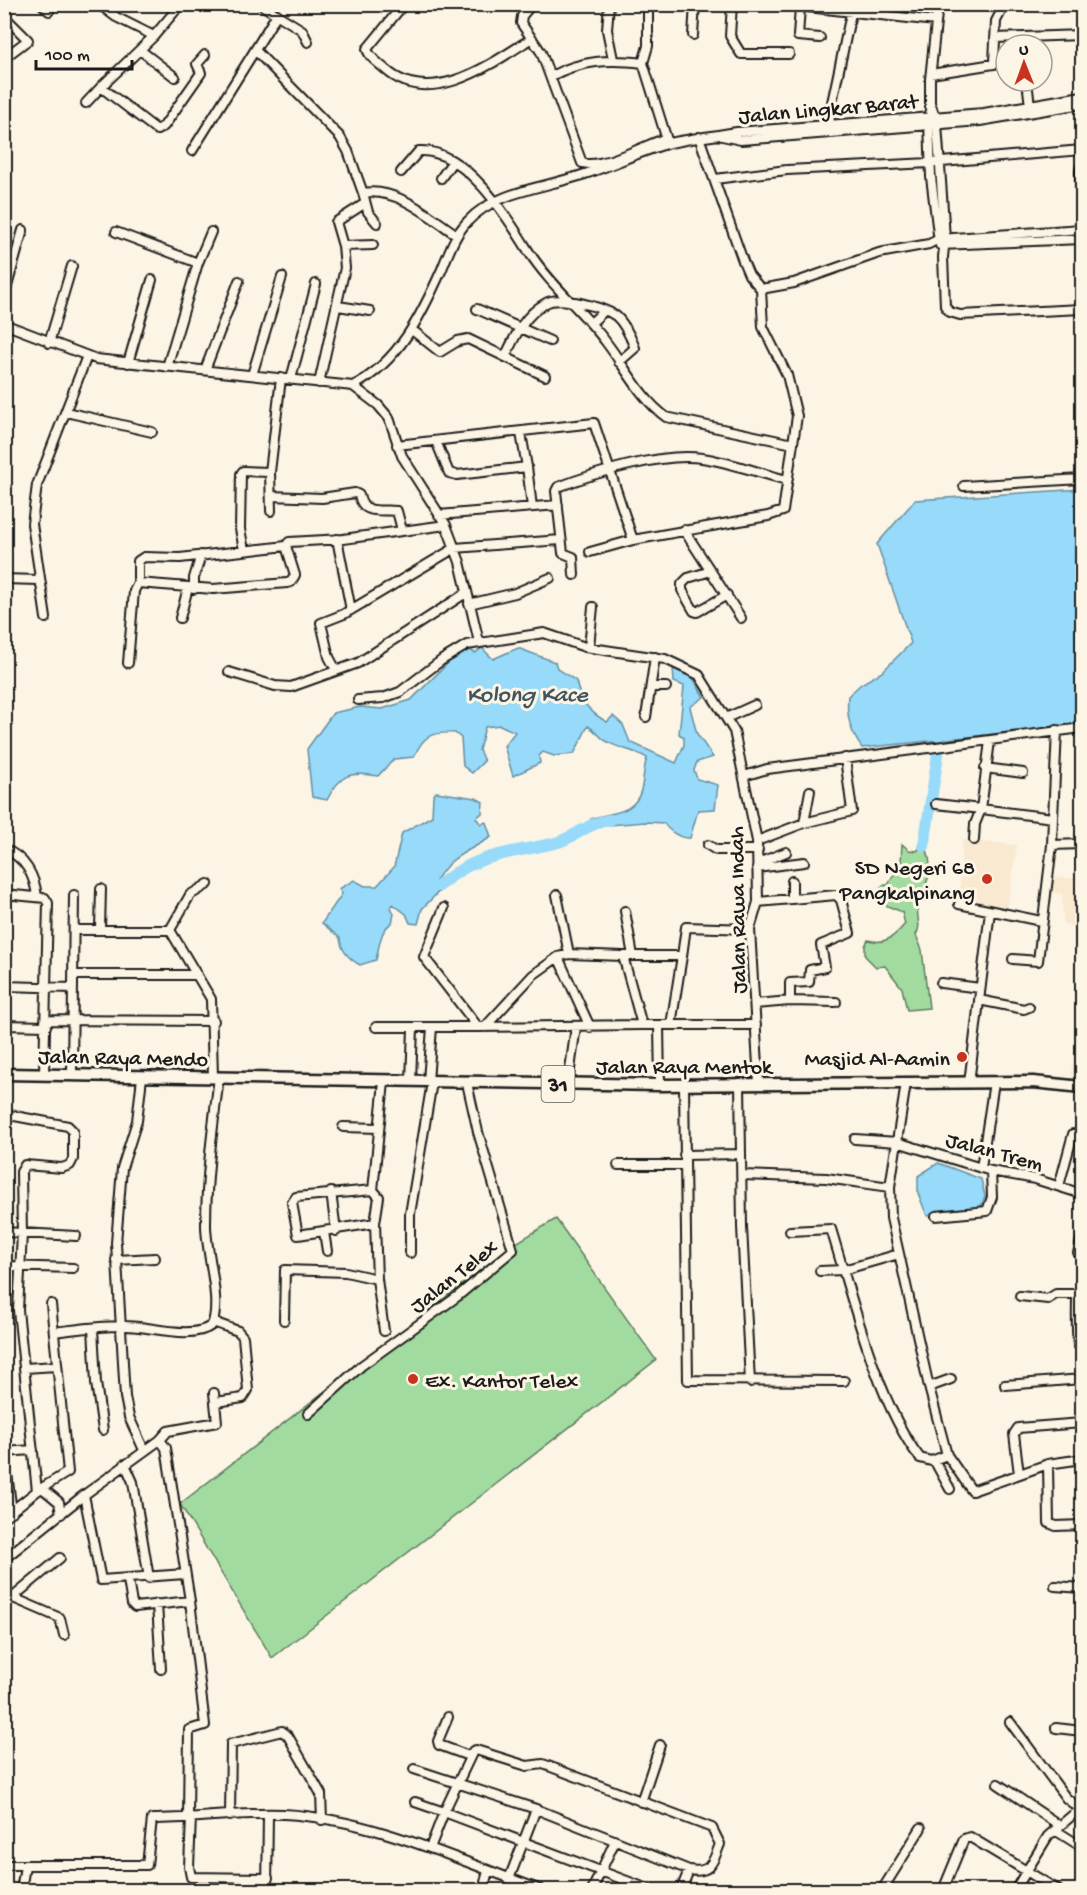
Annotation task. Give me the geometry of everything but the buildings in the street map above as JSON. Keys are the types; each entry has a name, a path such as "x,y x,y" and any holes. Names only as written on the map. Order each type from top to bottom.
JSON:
{"highway":[{"name":"Jalan Raya Mendo","path":"4,1074 240,1078"},
{"name":"Jalan Raya Mentok","path":"240,1078 660,1085 906,1083"},
{"name":"31","path":"906,1083 1033,1082 1083,1087"}],"street":[{"path":"42,4 49,11"},
{"path":"99,4 116,17 154,36"},
{"path":"86,104 154,36 181,4"},
{"path":"260,4 302,30 308,42"},
{"path":"404,4 367,48 369,54 387,72 405,81 426,84 461,80 532,38"},
{"path":"532,4 520,19 551,76 582,164 588,165 608,160 667,141"},
{"path":"609,4 607,30 613,59"},
{"path":"648,4 648,46 643,63 667,141"},
{"path":"693,35 695,4"},
{"path":"732,4 730,36 741,54 789,54"},
{"path":"779,4 800,7 853,8 936,21"},
{"path":"938,4 931,74 931,105 945,306 950,312 970,314 1083,309"},
{"path":"996,33 997,18 1005,4"},
{"path":"800,7 798,36 820,39"},
{"path":"829,130 830,111 853,8"},
{"path":"192,151 277,14"},
{"path":"4,16 28,40 4,58"},
{"path":"1054,36 1083,35"},
{"path":"140,50 176,76"},
{"path":"255,50 335,130 348,151 363,193 364,204 372,220 377,223"},
{"path":"101,87 151,127 160,129 201,73 197,64 205,56"},
{"path":"551,76 570,66 613,59 643,63"},
{"path":"931,74 994,62"},
{"path":"1028,93 1030,106"},
{"name":"Jalan Lingkar Barat","path":"667,141 722,136 741,140 933,121 1083,96"},
{"name":"Jalan Lingkar Barat","path":"933,121 980,121 1083,104"},
{"path":"590,552 633,540 781,513 797,426 796,407 787,375 763,327 761,289 749,275 743,261 699,137"},
{"path":"353,386 393,355 412,330 427,304 457,235 476,213 495,202 584,175 667,141"},
{"path":"715,179 787,170 934,163 1083,150"},
{"path":"401,172 419,151 432,151 453,161 495,202 519,233 530,253 591,323 653,407 666,417 794,444"},
{"path":"441,178 453,161"},
{"path":"1081,208 1080,171 1083,164"},
{"path":"363,193 375,191 397,197 457,235"},
{"path":"319,383 345,268 344,246 336,222 364,204"},
{"path":"761,289 794,283 869,256 941,244 1083,229"},
{"path":"4,297 22,230"},
{"path":"116,232 198,263"},
{"path":"167,367 198,263 211,232"},
{"path":"941,244 1083,239"},
{"path":"344,246 373,244"},
{"path":"49,343 72,266"},
{"path":"252,375 282,277"},
{"path":"128,363 152,280"},
{"path":"205,370 239,281"},
{"path":"291,379 316,284"},
{"path":"505,357 519,328 544,304 558,299 604,310 616,317 634,345 634,350 619,362"},
{"path":"338,306 370,311"},
{"path":"477,309 550,341"},
{"path":"591,323 604,310"},
{"path":"4,324 87,356 128,363 353,386 378,405 389,418 397,446 418,484 446,525 480,642"},
{"path":"412,330 440,352 458,341 468,339 545,376"},
{"path":"46,618 38,580 32,524 37,485 87,356"},
{"path":"271,511 270,472 280,378"},
{"path":"66,412 152,432"},
{"path":"397,446 594,423 633,540"},
{"path":"521,433 532,507"},
{"path":"436,441 446,468 452,475 527,467"},
{"path":"574,575 573,556 563,553 555,491 558,488 657,460 702,458 787,480"},
{"path":"244,550 240,529 241,474 243,471 270,472"},
{"path":"964,486 1083,479"},
{"path":"271,496 322,498 355,493 359,495 361,504 366,509 398,511 402,530"},
{"path":"439,515 558,505"},
{"path":"128,663 134,591 138,583 137,568 140,558 201,555 286,546 292,541 337,539 446,525"},
{"path":"684,530 741,618"},
{"path":"337,539 351,610"},
{"path":"336,670 329,657 321,623 351,610 454,548 561,540"},
{"path":"138,583 191,588 252,587 291,582 295,575 286,546"},
{"path":"180,618 201,555"},
{"path":"711,571 688,578 682,584 682,590 694,611 697,612 727,595"},
{"path":"469,604 515,593 550,578"},
{"path":"4,579 38,580"},
{"path":"230,672 282,688 358,663 466,593"},
{"path":"589,647 593,607"},
{"path":"358,700 383,698 400,692 462,647 480,642 504,641 544,633 589,647 655,657 646,717"},
{"name":"Jalan Rawa Indah","path":"655,657 672,661 695,673 705,683 718,708 734,731 758,850 758,902 750,929 759,1083"},
{"path":"651,687 666,687"},
{"path":"726,718 754,705"},
{"path":"744,777 767,769 1083,728"},
{"path":"1013,959 1038,961 1041,921 1053,845 1057,730"},
{"path":"974,840 975,824 981,809 990,741"},
{"path":"757,841 804,823 852,811 845,758"},
{"path":"985,768 1023,773"},
{"path":"804,823 810,792"},
{"path":"936,804 1053,818"},
{"path":"708,844 716,850 758,850"},
{"path":"1053,845 1083,844"},
{"path":"4,849 21,859 31,872 37,897"},
{"path":"758,865 786,852"},
{"path":"758,865 804,862"},
{"path":"792,881 792,897"},
{"path":"170,930 190,895 208,884"},
{"path":"100,929 101,889"},
{"path":"4,894 47,899 48,903 44,1074"},
{"path":"72,1074 74,895"},
{"path":"557,895 569,954"},
{"path":"758,902 792,897 840,896 850,933 821,945 826,967 810,970 808,982 790,983 790,1001"},
{"path":"959,904 1041,921"},
{"path":"444,908 424,957 482,1027"},
{"path":"625,911 633,956"},
{"path":"969,1083 990,911"},
{"path":"671,1025 686,927 750,929"},
{"path":"74,930 170,930"},
{"path":"54,1332 120,1326 171,1332 207,1328 213,1322 214,1285 207,1247 206,1223 216,1077 214,1021 211,999 170,930"},
{"path":"482,1027 532,975 558,957 569,954 682,956"},
{"path":"623,956 642,1025"},
{"path":"558,957 590,1027"},
{"path":"74,975 197,975"},
{"path":"940,983 980,988"},
{"path":"4,986 73,988"},
{"path":"979,1000 1024,1009 1029,1007"},
{"path":"755,1004 790,1001 836,1002"},
{"path":"4,1025 74,1020 214,1021"},
{"path":"376,1027 756,1024"},
{"path":"568,1084 576,1026"},
{"path":"659,1026 660,1085"},
{"path":"411,1081 413,1028"},
{"path":"410,1253 410,1214 430,1082 432,1028"},
{"path":"142,1077 137,1121 122,1164 116,1260 127,1413 144,1450"},
{"path":"384,1082 373,1190 379,1197 375,1222 377,1279 384,1331"},
{"path":"981,1168 994,1082"},
{"name":"Jalan Telex","path":"308,1414 361,1366 458,1296 513,1251 478,1132 467,1083"},
{"path":"740,1083 750,1382"},
{"path":"906,1083 890,1187 891,1218 929,1387 947,1455 972,1491 1048,1464 1083,1459"},
{"path":"684,1085 688,1380 844,1381"},
{"path":"4,1114 68,1126 73,1131 73,1159 70,1165 62,1168 30,1165 22,1168 22,1234 18,1310 33,1450 40,1489 58,1502 61,1514"},
{"path":"344,1127 379,1128"},
{"path":"1059,1186 1073,1134"},
{"name":"Jalan Trem","path":"855,1139 897,1142 991,1171 1059,1186 1083,1194"},
{"path":"684,1155 741,1154"},
{"path":"618,1165 684,1165"},
{"path":"936,1216 987,1211 992,1196 991,1171"},
{"path":"742,1175 826,1178 890,1187"},
{"path":"373,1190 331,1192 296,1197 292,1201 298,1235 336,1231 375,1222"},
{"path":"331,1192 336,1231"},
{"path":"790,1231 830,1227 877,1373 894,1416 920,1458 934,1460 947,1455"},
{"path":"4,1232 76,1236"},
{"path":"324,1232 327,1251"},
{"path":"1078,1253 1083,1236"},
{"path":"820,1271 843,1270 899,1254"},
{"path":"116,1260 156,1258"},
{"path":"4,1266 73,1268"},
{"path":"285,1320 285,1270 346,1272 377,1279"},
{"path":"1020,1296 1046,1299 1056,1294 1080,1294 1080,1319 1075,1324 1078,1345"},
{"path":"4,1517 40,1489 68,1472 51,1304"},
{"path":"213,1322 238,1331 243,1337 248,1390 243,1398 216,1402"},
{"path":"93,1328 96,1383 103,1430"},
{"path":"25,1368 56,1366"},
{"path":"929,1387 951,1379"},
{"path":"1005,1385 1083,1379"},
{"path":"4,1559 84,1495 160,1440 168,1431 214,1424 218,1418 214,1393"},
{"path":"1019,1474 1014,1434 1018,1428 1083,1423"},
{"path":"160,1440 166,1448 186,1574 205,1725 189,1730 189,1867 191,1877 268,1878"},
{"path":"12,1512 5,1452 33,1450"},
{"path":"934,1460 950,1489"},
{"path":"125,1464 133,1482 148,1578"},
{"path":"1048,1464 1049,1523 1056,1526 1083,1525"},
{"path":"84,1495 99,1577 105,1581 186,1574"},
{"path":"8,1596 60,1558"},
{"path":"128,1580 133,1606 190,1601"},
{"path":"1055,1586 1083,1588"},
{"path":"8,1596 60,1618 64,1635"},
{"path":"158,1604 162,1669"},
{"path":"448,1717 438,1741 439,1745 469,1756"},
{"path":"1010,1722 1066,1798 1081,1808 1057,1827 1026,1870 1015,1890"},
{"path":"1056,1728 1083,1731"},
{"path":"230,1816 231,1744 282,1731 288,1736 321,1794 322,1820"},
{"path":"641,1802 660,1745"},
{"path":"414,1769 458,1783 536,1809 689,1870 703,1872 711,1866 720,1844 712,1828 543,1764 527,1766 476,1750 469,1756 458,1783 444,1812 430,1848"},
{"path":"998,1785 1083,1847"},
{"path":"415,1802 651,1890"},
{"path":"509,1879 536,1809"},
{"path":"267,1890 268,1815"},
{"path":"4,1865 148,1865 150,1820 268,1815 322,1820 363,1827 430,1848 541,1890"},
{"path":"882,1890 921,1828"},
{"path":"943,1890 967,1838 1058,1890"},
{"path":"592,1890 615,1841"},
{"path":"21,1890 25,1866"},
{"path":"681,1890 689,1870"},
{"path":"483,1890 488,1871"}],"shaded area":[{"name":"SD Negeri 68 Pangkalpinang","path":"962,840 1017,845 1007,912 959,901"},
{"path":"1054,877 1074,878 1075,891 1082,890 1082,928 1063,924 1062,894 1053,893"},
{"path":"1082,1009 1082,1080 1073,1078 1071,1073"}],"green space":[{"path":"902,844 909,850 917,851 922,845 926,847 929,857 928,879 918,908 919,928 916,935 922,950 929,1008 907,1010 902,988 885,966 876,967 865,956 865,946 868,940 889,939 905,924 902,912 876,901 877,892 883,885 888,885 901,862"},
{"path":"556,1219 656,1360 272,1658 180,1504 511,1246"}],"water":[{"path":"1082,489 1082,725 862,748 854,736 850,723 848,696 861,684 882,672 911,643 877,544 915,500"},
{"name":"Kolong Kace","path":"482,648 493,659 518,648 555,662 557,668 576,681 583,700 595,714 607,722 613,716 623,725 630,742 676,763 684,745 684,737 679,734 684,686 674,682 673,667 675,665 693,678 704,697 690,707 697,734 713,757 697,762 694,770 697,779 718,785 715,809 698,810 690,838 675,834 664,823 645,822 597,826 591,819 627,808 638,798 647,758 611,744 588,726 574,754 554,756 543,752 539,756 540,763 513,776 504,746 515,732 500,725 485,727 479,750 484,761 472,773 463,766 461,738 455,733 434,734 425,739 414,757 394,759 378,776 360,774 347,776 341,780 327,800 312,797 307,749 333,713 360,707 382,709 411,700 457,654 470,650 475,653"},
{"path":"436,792 476,798 483,802 482,813 476,818 481,824 486,822 491,837 460,855 442,872 436,881 439,882 446,874 453,877 422,909 418,924 410,923 406,914 393,904 391,907 394,914 392,923 382,934 376,960 360,965 346,954 340,938 322,923 342,894 339,889 354,880 365,886 377,886 394,867 402,833 432,816 433,796"},
{"path":"938,1163 981,1179 985,1196 980,1209 927,1216 918,1193 918,1176"}],"waterway":[{"path":"924,846 940,741"},
{"path":"439,886 452,875 480,861 555,843 602,821 610,820"}],"place":[{"name":"SD Negeri 68 Pangkalpinang","path":"987,879"},
{"name":"Masjid Al-Aamin","path":"962,1057"},
{"name":"Ex. Kantor Telex","path":"413,1379"}]}
